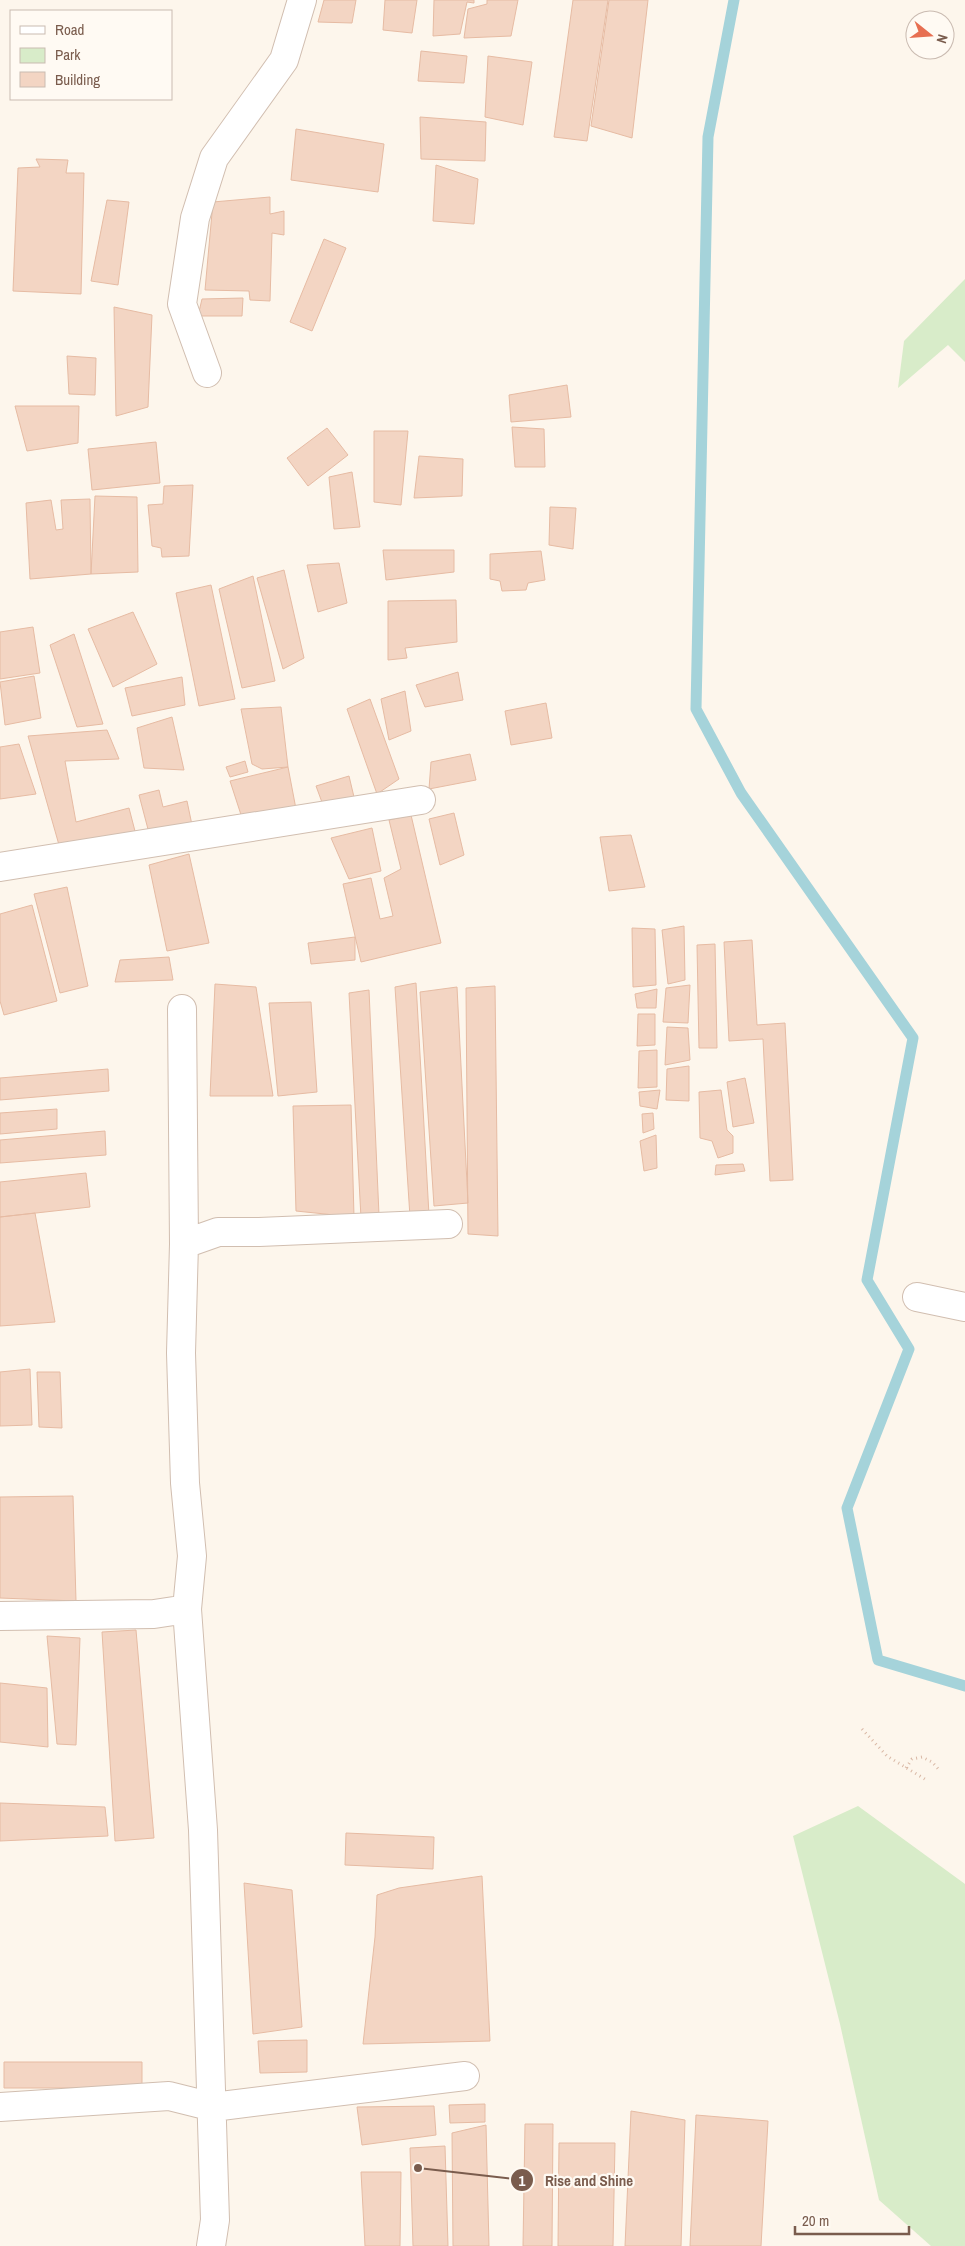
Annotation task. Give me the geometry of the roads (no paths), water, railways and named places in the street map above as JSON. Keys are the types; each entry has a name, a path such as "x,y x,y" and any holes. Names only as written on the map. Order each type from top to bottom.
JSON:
{"street":[{"path":"207,373 182,304 195,218 214,158 284,60 302,0"},
{"path":"0,867 422,800"},
{"path":"182,1009 184,1244 180,1353 185,1483 192,1556 187,1609 203,1830 213,2107 215,2220 211,2246"},
{"path":"184,1244 218,1232 448,1224"},
{"path":"918,1297 965,1307"},
{"path":"0,1616 154,1614 187,1609"},
{"path":"0,2107 169,2096 213,2107 465,2076"}],"waterway":[{"path":"734,0 708,137 696,709 741,793 913,1038 867,1280 909,1349 847,1508 878,1660 965,1686"}],"place":[{"name":"Rise and Shine","path":"418,2168"}]}
